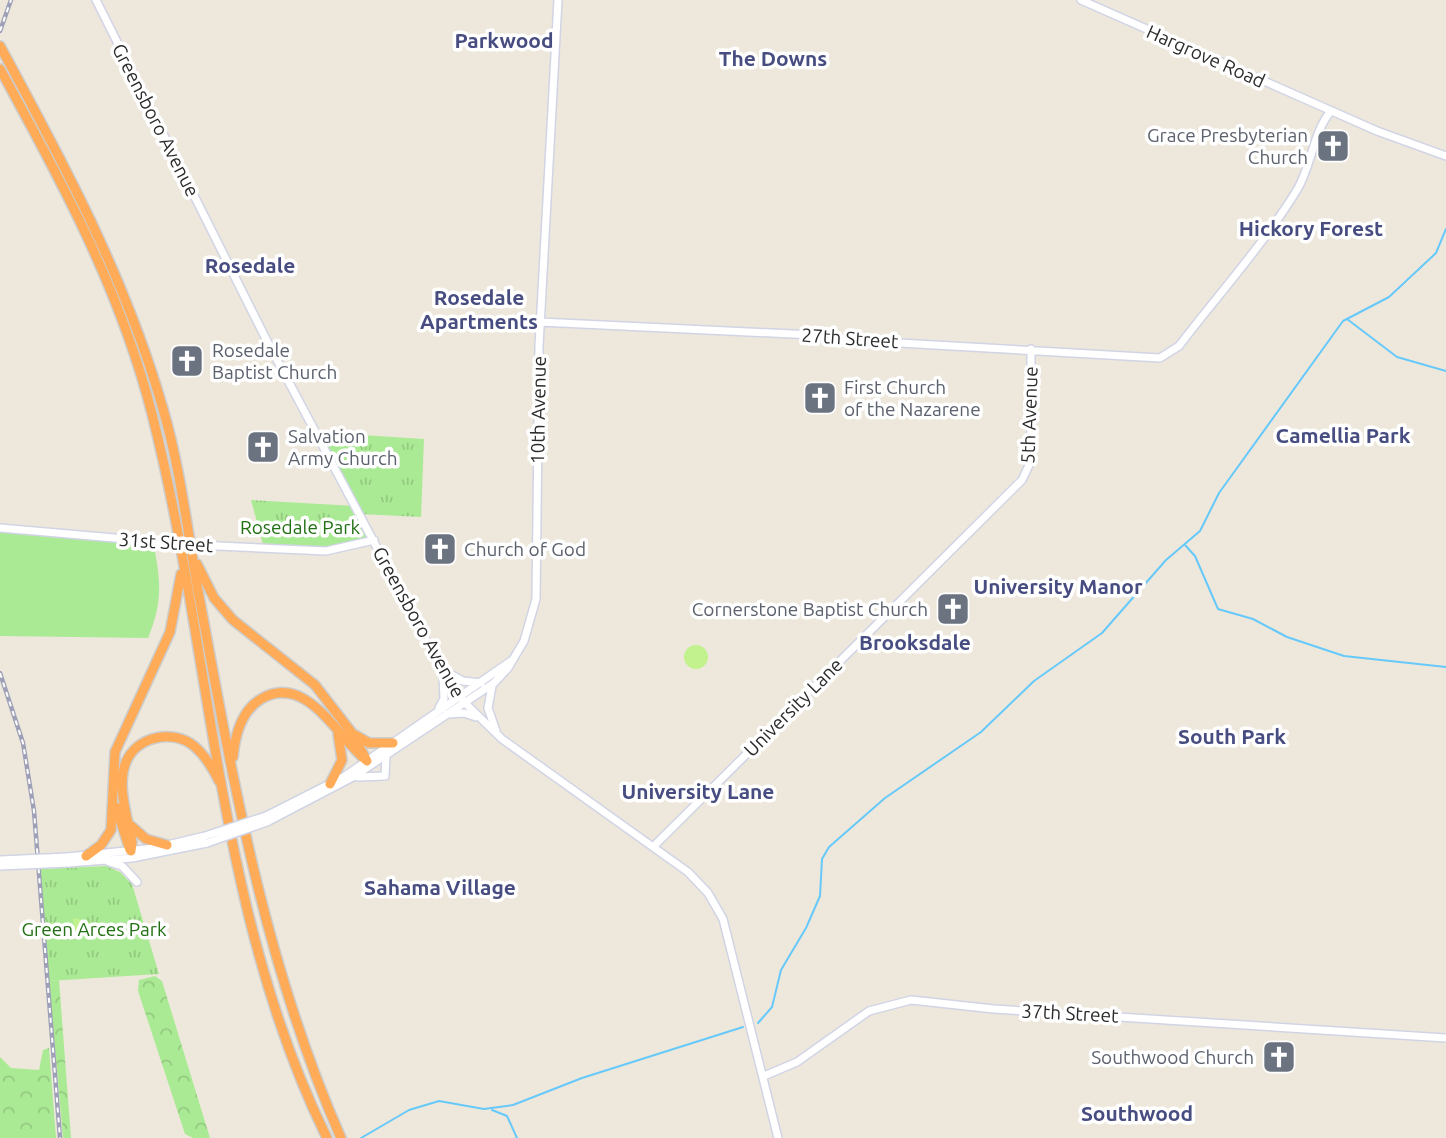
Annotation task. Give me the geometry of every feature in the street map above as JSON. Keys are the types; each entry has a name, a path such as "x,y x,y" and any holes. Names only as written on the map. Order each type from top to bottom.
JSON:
{"highway":[{"path":"0,46 93,221 136,326 164,411 194,557 249,858 271,944 298,1029 341,1138"},
{"path":"0,69 84,227 122,318 152,413 182,558 241,884 260,956 326,1135"},
{"path":"194,557 223,610 305,675 352,733 370,763"},
{"path":"86,856 109,836 113,822 112,766 119,738 175,618 182,558"},
{"path":"233,769 234,747 242,719 254,703 272,694 287,693 301,697 317,709 370,763"},
{"path":"330,784 342,760 338,732"},
{"path":"352,733 369,743 393,743"},
{"path":"131,855 122,778 126,763 137,747 155,738 174,737 193,745 206,760 223,789"},
{"path":"113,793 131,855"},
{"path":"129,823 142,837 167,845"}],"main road":[{"name":"Greensboro Avenue","path":"96,0 268,343 441,668 462,699 498,735 654,846 698,881 723,919 778,1138"},
{"name":"10th Avenue","path":"462,699 494,683 512,661 530,629 536,599 540,321 558,0"},
{"name":"Hargrove Road","path":"1081,0 1331,111 1404,142 1446,156"},
{"name":"27th Street","path":"540,321 1160,358 1179,346 1296,192 1313,158 1324,119 1331,111"},
{"name":"5th Avenue","path":"1022,480 1031,461 1031,349"},
{"name":"University Lane","path":"654,846 1022,480"},
{"name":"31st Street","path":"0,528 160,542 326,551 374,540"},
{"path":"266,819 386,757 446,714 481,683 512,661"},
{"path":"441,668 463,681 481,683"},
{"path":"437,712 444,699 446,685 441,668"},
{"path":"494,683 488,708 498,735"},
{"path":"0,860 104,860 206,839 266,819 353,778 393,743 437,712 462,699"},
{"path":"446,714 464,713 479,718"},
{"path":"353,778 385,776 386,757"},
{"path":"0,866 86,856 131,855 167,845 206,839"},
{"path":"104,860 122,866 137,882"},
{"name":"37th Street","path":"764,1076 797,1062 869,1011 911,1000 986,1008 1446,1038"}],"green space":[{"name":"Rosedale Park","path":"315,432 424,439 421,517 360,514 374,540 345,549 264,548 251,500 355,506"},
{"path":"0,528 153,542 159,591 148,638 0,636"},
{"path":"696,645 705,648 708,657 705,666 696,669 687,666 684,657 687,648"},
{"name":"Green Arces Park","path":"106,866 120,872 132,884 159,974 49,981 40,869"},
{"path":"73,918 88,921 93,934 74,934"},
{"path":"155,976 162,981 210,1138 193,1138 185,1134 138,991 139,980"},
{"path":"59,980 71,1138 63,1138 49,981"},
{"path":"49,1048 56,1138 0,1138 0,1057 11,1068 39,1070 43,1050"}],"waterway":[{"path":"758,1023 772,1007 781,970 806,928 820,896 822,859 829,847 885,798 981,732 1034,681 1102,633 1166,560 1200,531 1219,493 1343,321 1389,297 1436,253 1446,229"},
{"path":"1347,319 1397,357 1446,371"},
{"path":"1185,545 1195,556 1218,609 1253,619 1287,637 1344,656 1446,667"},
{"path":"361,1138 409,1110 439,1101 484,1109 513,1105 582,1078 743,1027"},
{"path":"492,1110 507,1116 517,1138"}],"railway":[{"path":"0,31 11,0"},
{"path":"0,673 23,743 34,811 60,1138"}],"place":[{"name":"Grace Presbyterian Church","path":"1333,146"},
{"name":"Rosedale Baptist Church","path":"187,361"},
{"name":"First Church of the Nazarene","path":"820,398"},
{"name":"Salvation Army Church","path":"263,447"},
{"name":"Church of God","path":"440,549"},
{"name":"Cornerstone Baptist Church","path":"953,609"},
{"name":"Southwood Church","path":"1279,1057"}],"district":[{"name":"Parkwood","path":"504,41"},
{"name":"The Downs","path":"773,59"},
{"name":"Hickory Forest","path":"1311,229"},
{"name":"Rosedale","path":"250,266"},
{"name":"Rosedale Apartments","path":"479,310"},
{"name":"Camellia Park","path":"1343,436"},
{"name":"University Manor","path":"1058,587"},
{"name":"Brooksdale","path":"915,643"},
{"name":"South Park","path":"1232,737"},
{"name":"University Lane","path":"698,792"},
{"name":"Sahama Village","path":"440,888"},
{"name":"Southwood","path":"1137,1114"}]}
